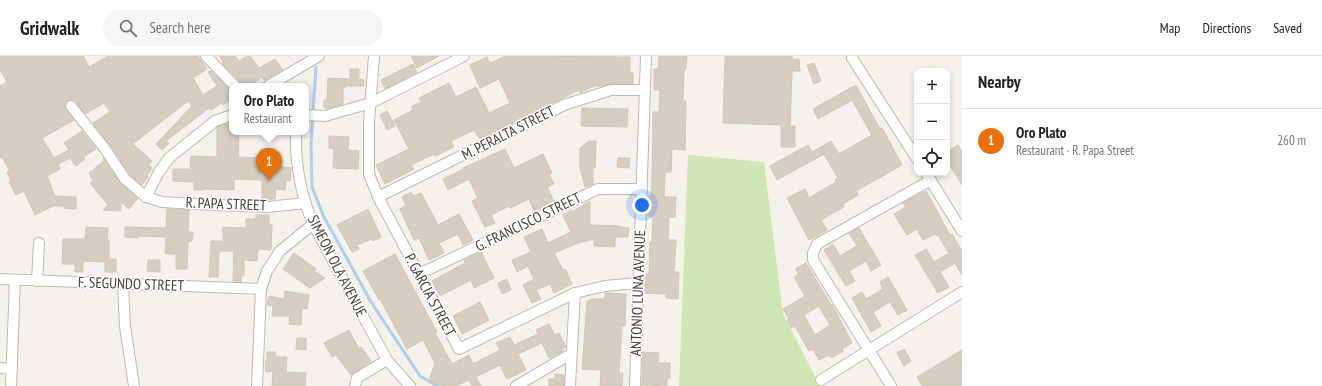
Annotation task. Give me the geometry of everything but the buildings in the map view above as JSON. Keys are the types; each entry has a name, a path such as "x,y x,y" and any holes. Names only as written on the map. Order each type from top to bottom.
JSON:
{"street":[{"path":"206,56 232,83"},
{"path":"273,83 319,56"},
{"name":"P. GARCIA STREET","path":"374,56 369,122 369,174 378,198 459,349 575,293 605,286 638,283"},
{"path":"309,115 325,116 371,103 464,56"},
{"name":"ANTONIO LUNA AVENUE","path":"635,386 646,56"},
{"path":"852,58 914,154"},
{"name":"M. PERALTA STREET","path":"378,198 564,105 611,90 645,90"},
{"path":"71,106 106,149 125,179 146,197 168,158 215,121 229,117"},
{"name":"SIMEON OLA AVENUE","path":"296,135 296,161 306,203 313,224 386,360 410,386"},
{"path":"891,386 813,260 813,253 817,244 928,176 962,231"},
{"name":"G. FRANCISCO STREET","path":"419,274 598,189 642,189"},
{"name":"R. PAPA STREET","path":"146,197 162,202 215,205 267,206 306,203"},
{"path":"257,386 261,289 267,271 280,252 313,224"},
{"path":"37,281 39,243"},
{"name":"F. SEGUNDO STREET","path":"0,279 261,289"},
{"path":"11,386 16,280"},
{"path":"123,284 125,326 134,386"},
{"path":"821,380 962,292"},
{"path":"570,386 575,293"},
{"path":"516,386 572,354"},
{"path":"355,386 357,378 386,360"},
{"path":"0,368 12,369"}],"green space":[{"path":"688,155 764,162 783,314 820,386 679,386"}],"waterway":[{"path":"316,67 311,144 312,187 324,217 371,302 420,376 437,386"}],"place":[{"name":"Oro Plato","path":"269,181"}]}
